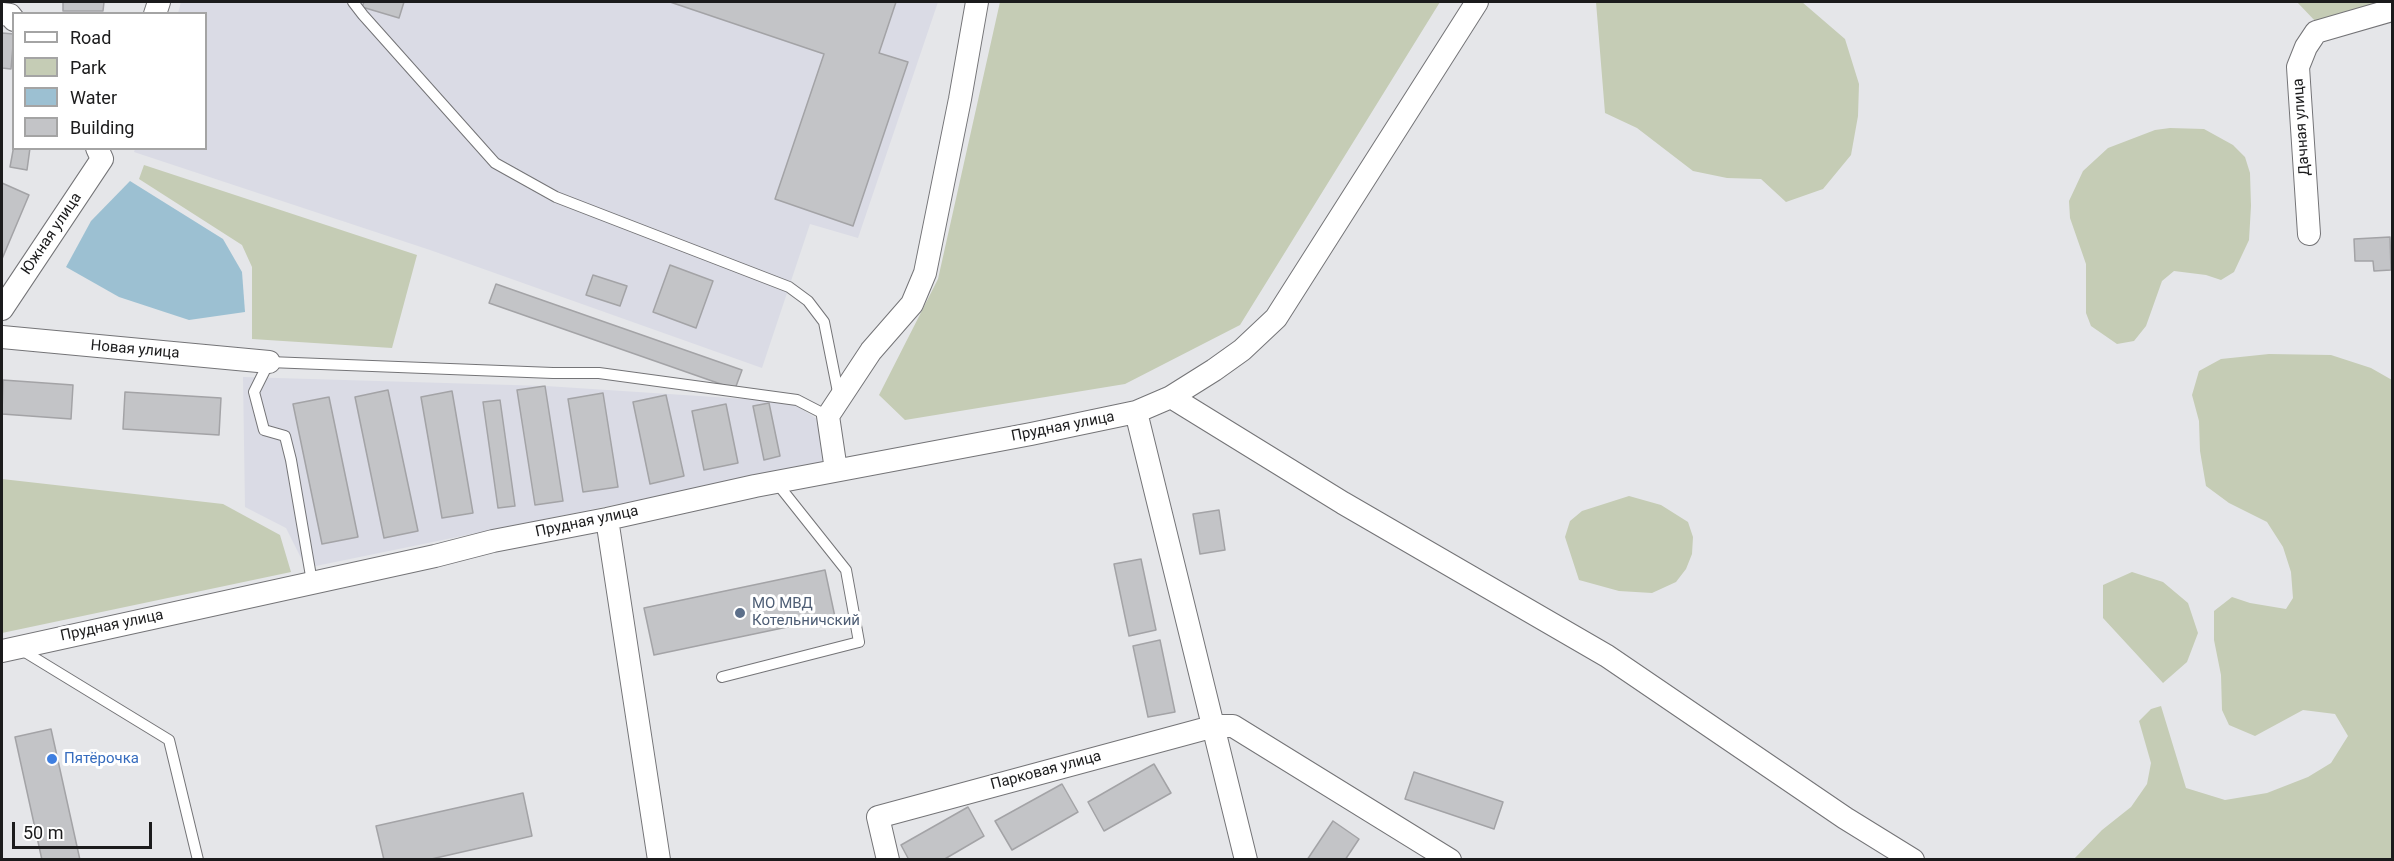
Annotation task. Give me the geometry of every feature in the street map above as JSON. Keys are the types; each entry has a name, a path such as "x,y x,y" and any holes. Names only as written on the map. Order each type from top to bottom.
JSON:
{"street":[{"path":"836,470 834,408 872,351 912,304 925,273 960,99 976,2"},
{"name":"Прудная улица","path":"9,649 435,556 493,541 776,482 1136,412 1172,397 1242,350 1276,318 1477,2"},
{"name":"Дачная улица","path":"2309,234 2298,67 2306,46 2316,32 2392,10"},
{"name":"Южная улица","path":"2,309 102,152"},
{"name":"Новая улица","path":"2,337 269,362"},
{"path":"1172,397 1343,503 1607,656 1836,812 1913,860"},
{"path":"1136,412 1215,726 1246,860"},
{"path":"607,519 659,860"},
{"name":"Парковая улица","path":"888,860 878,817 1215,726 1233,726 1450,860"}],"lane":[{"path":"312,582 285,436 264,430 254,392 269,362 553,374 599,373 797,400 834,408 824,322 808,302 789,287 556,196 495,163 353,2"},
{"path":"722,677 859,642 846,570 776,482"},
{"path":"9,649 169,740 198,860"}],"shaded area":[{"path":"181,2 938,2 858,238 810,224 762,368 430,250 134,152 135,150 207,150 207,12 178,12"},
{"path":"243,377 546,386 791,402 817,419 823,462 306,568 286,528 245,507"}],"green space":[{"path":"1000,2 1440,2 1240,325 1125,384 905,420 879,395 938,279"},
{"path":"1596,2 1802,2 1845,39 1859,84 1858,116 1851,155 1823,189 1786,202 1761,179 1727,178 1693,171 1637,128 1605,113"},
{"path":"2297,2 2392,2 2317,23"},
{"path":"2204,129 2233,145 2245,157 2250,173 2249,240 2234,272 2221,280 2206,275 2174,271 2162,281 2146,326 2134,341 2117,344 2091,326 2086,313 2086,264 2070,218 2069,201 2083,171 2108,148 2155,130"},
{"path":"144,165 417,255 392,348 252,339 252,267 242,245 139,179"},
{"path":"2269,354 2331,355 2371,368 2392,380 2392,859 2074,859 2102,830 2131,807 2147,784 2151,763 2139,721 2151,709 2161,706 2186,788 2225,800 2267,793 2308,777 2331,763 2348,736 2335,714 2303,710 2255,736 2229,725 2222,710 2221,675 2214,640 2214,611 2232,597 2250,603 2286,609 2293,598 2291,572 2283,547 2267,522 2229,503 2206,486 2200,451 2199,421 2192,395 2199,371 2221,359"},
{"path":"2,479 223,504 280,535 291,572 2,633"},
{"path":"1629,496 1661,505 1688,522 1693,537 1692,554 1686,569 1676,582 1652,593 1619,591 1579,580 1565,537 1570,521 1582,511"},
{"path":"2132,572 2163,582 2188,603 2198,633 2187,662 2163,683 2103,618 2103,585"}],"water":[{"path":"130,181 223,239 242,272 245,312 189,320 119,297 66,267 91,221"}],"building":[{"path":"63,2 104,2 103,11 63,11"},
{"path":"364,2 404,2 399,18 362,7"},
{"path":"670,2 896,2 879,53 908,62 853,226 775,199 824,54"},
{"path":"2,33 12,34 11,69 2,68"},
{"path":"13,150 30,150 27,170 10,167"},
{"path":"2,183 29,195 2,259"},
{"path":"2390,237 2391,270 2374,271 2373,261 2355,261 2354,239"},
{"path":"670,265 713,281 696,328 653,312"},
{"path":"593,275 627,286 620,306 586,295"},
{"path":"496,284 742,370 735,389 489,303"},
{"path":"3,380 73,385 71,419 2,414"},
{"path":"545,386 563,501 535,505 517,390"},
{"path":"388,390 418,531 384,538 355,397"},
{"path":"452,391 473,513 442,518 421,397"},
{"path":"125,392 221,398 219,435 123,429"},
{"path":"603,393 618,487 583,492 568,399"},
{"path":"666,395 684,476 650,484 633,402"},
{"path":"329,397 358,537 322,544 293,404"},
{"path":"500,400 515,506 498,508 483,402"},
{"path":"769,403 780,456 764,460 753,406"},
{"path":"726,404 738,463 704,470 692,411"},
{"path":"1219,510 1225,550 1200,554 1193,514"},
{"path":"1141,559 1156,630 1129,636 1114,564"},
{"name":"МО МВД Котельничский","path":"825,570 835,617 654,655 644,608"},
{"path":"1160,640 1175,712 1148,717 1133,646"},
{"path":"51,729 80,860 42,860 15,737"},
{"path":"1154,764 1171,793 1104,831 1088,802"},
{"path":"1414,772 1503,802 1494,829 1405,799"},
{"path":"1062,784 1078,812 1012,850 995,821"},
{"path":"523,793 532,836 427,860 384,860 376,826"},
{"path":"968,807 984,836 943,860 909,860 901,845"},
{"path":"1333,821 1359,839 1345,860 1307,860"}],"place":[{"name":"МО МВД Котельничский","path":"740,613"},
{"name":"Пятёрочка","path":"52,759"}]}
